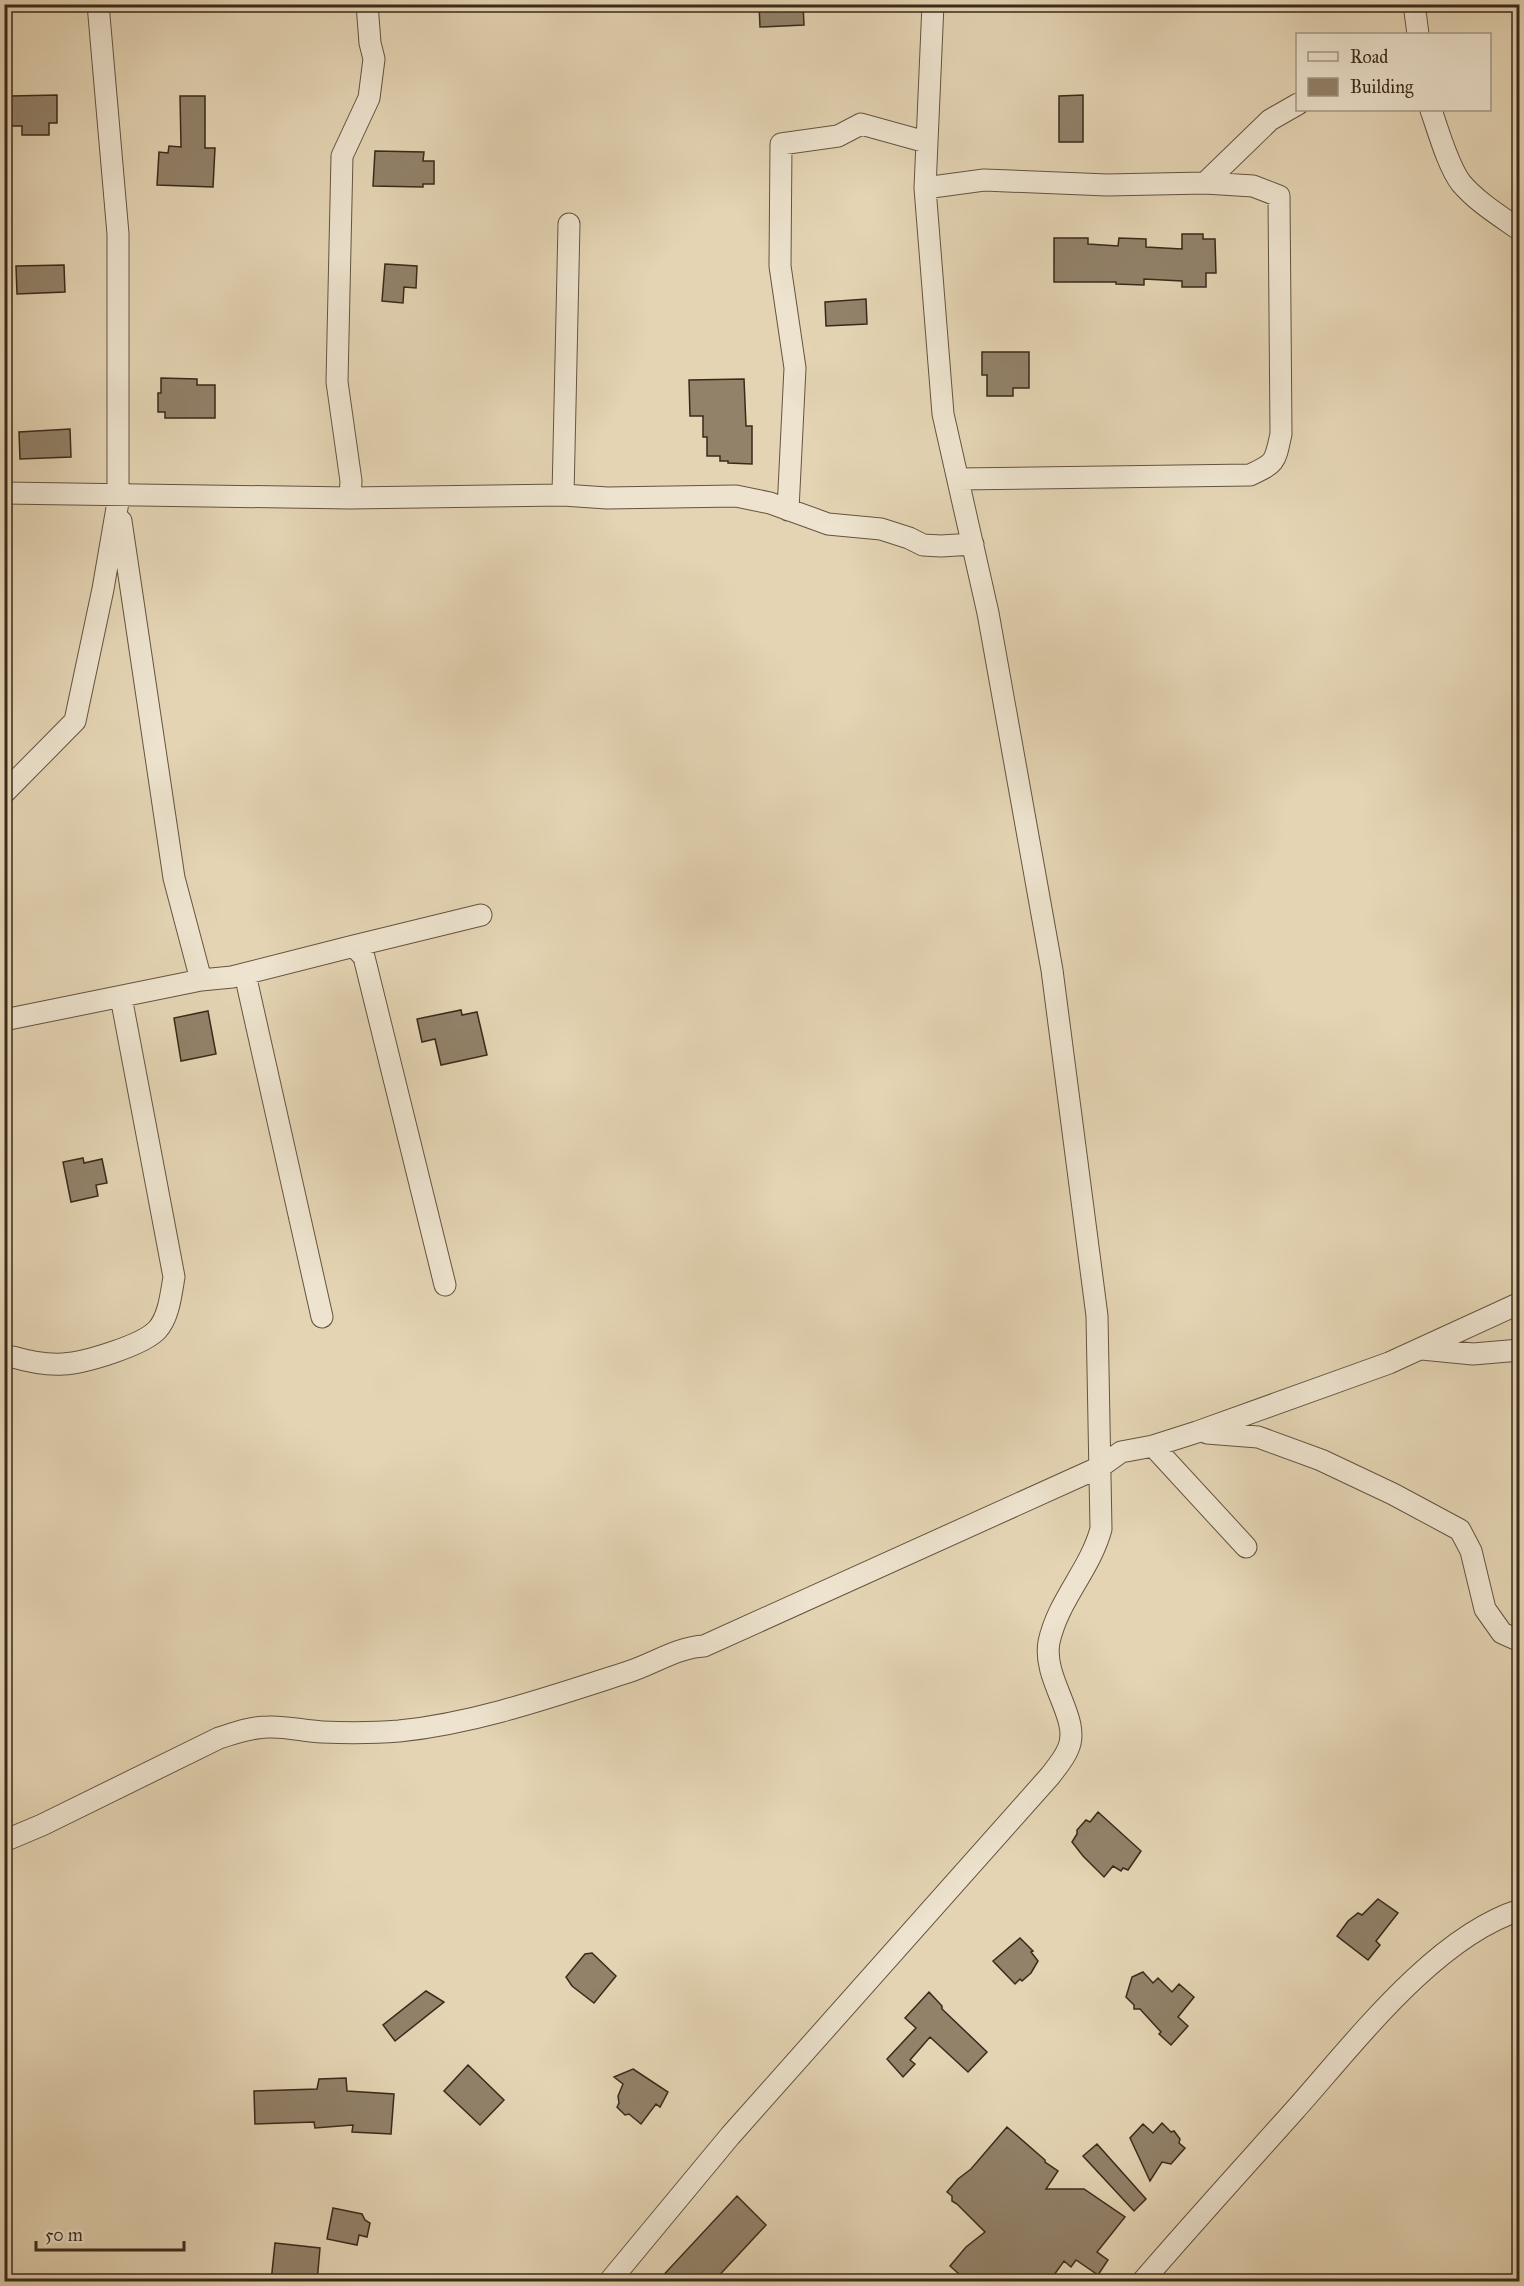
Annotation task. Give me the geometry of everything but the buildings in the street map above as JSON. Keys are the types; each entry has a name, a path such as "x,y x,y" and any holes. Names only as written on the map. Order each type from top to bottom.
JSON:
{"street":[{"path":"98,4 118,234 118,499 174,878 201,980"},
{"path":"350,498 351,481 337,382 342,156 369,98 374,59 370,43 367,4"},
{"path":"609,2282 730,2136 1050,1776 1068,1749 1071,1730 1048,1666 1048,1648 1061,1607 1096,1547 1101,1529 1096,1316 1052,970 988,613 943,414 925,188 933,4"},
{"path":"1414,4 1418,33"},
{"path":"1205,183 1270,120 1296,105"},
{"path":"1431,111 1443,145 1461,182 1493,211 1520,230"},
{"path":"788,510 795,368 780,266 781,144 838,136 861,124 926,142"},
{"path":"925,188 984,180 1107,185 1205,183 1253,186 1279,196 1281,434 1276,456 1270,466 1250,475 958,479"},
{"path":"563,495 570,224"},
{"path":"4,493 118,499 563,495 607,498 736,496 770,503 828,524 881,529 923,545 972,544"},
{"path":"4,794 75,721 103,589 118,499"},
{"path":"4,1020 201,980 245,974 481,915"},
{"path":"354,946 364,957 445,1285"},
{"path":"245,974 322,1317"},
{"path":"13,1357 35,1363 65,1364 132,1347 157,1330 165,1318 174,1277 121,997"},
{"path":"4,1841 42,1825 219,1738 245,1730 269,1726 330,1732 400,1731 523,1706 650,1665 690,1646 704,1646 1100,1467 1121,1452 1153,1446 1197,1432 1389,1363 1520,1303"},
{"path":"1421,1348 1473,1354 1520,1350"},
{"path":"1197,1432 1258,1437 1321,1460 1393,1494 1460,1530 1471,1551 1485,1609 1502,1633 1520,1641"},
{"path":"1153,1446 1246,1547"},
{"path":"1142,2282 1400,1992 1449,1948 1504,1915 1520,1910"}]}
